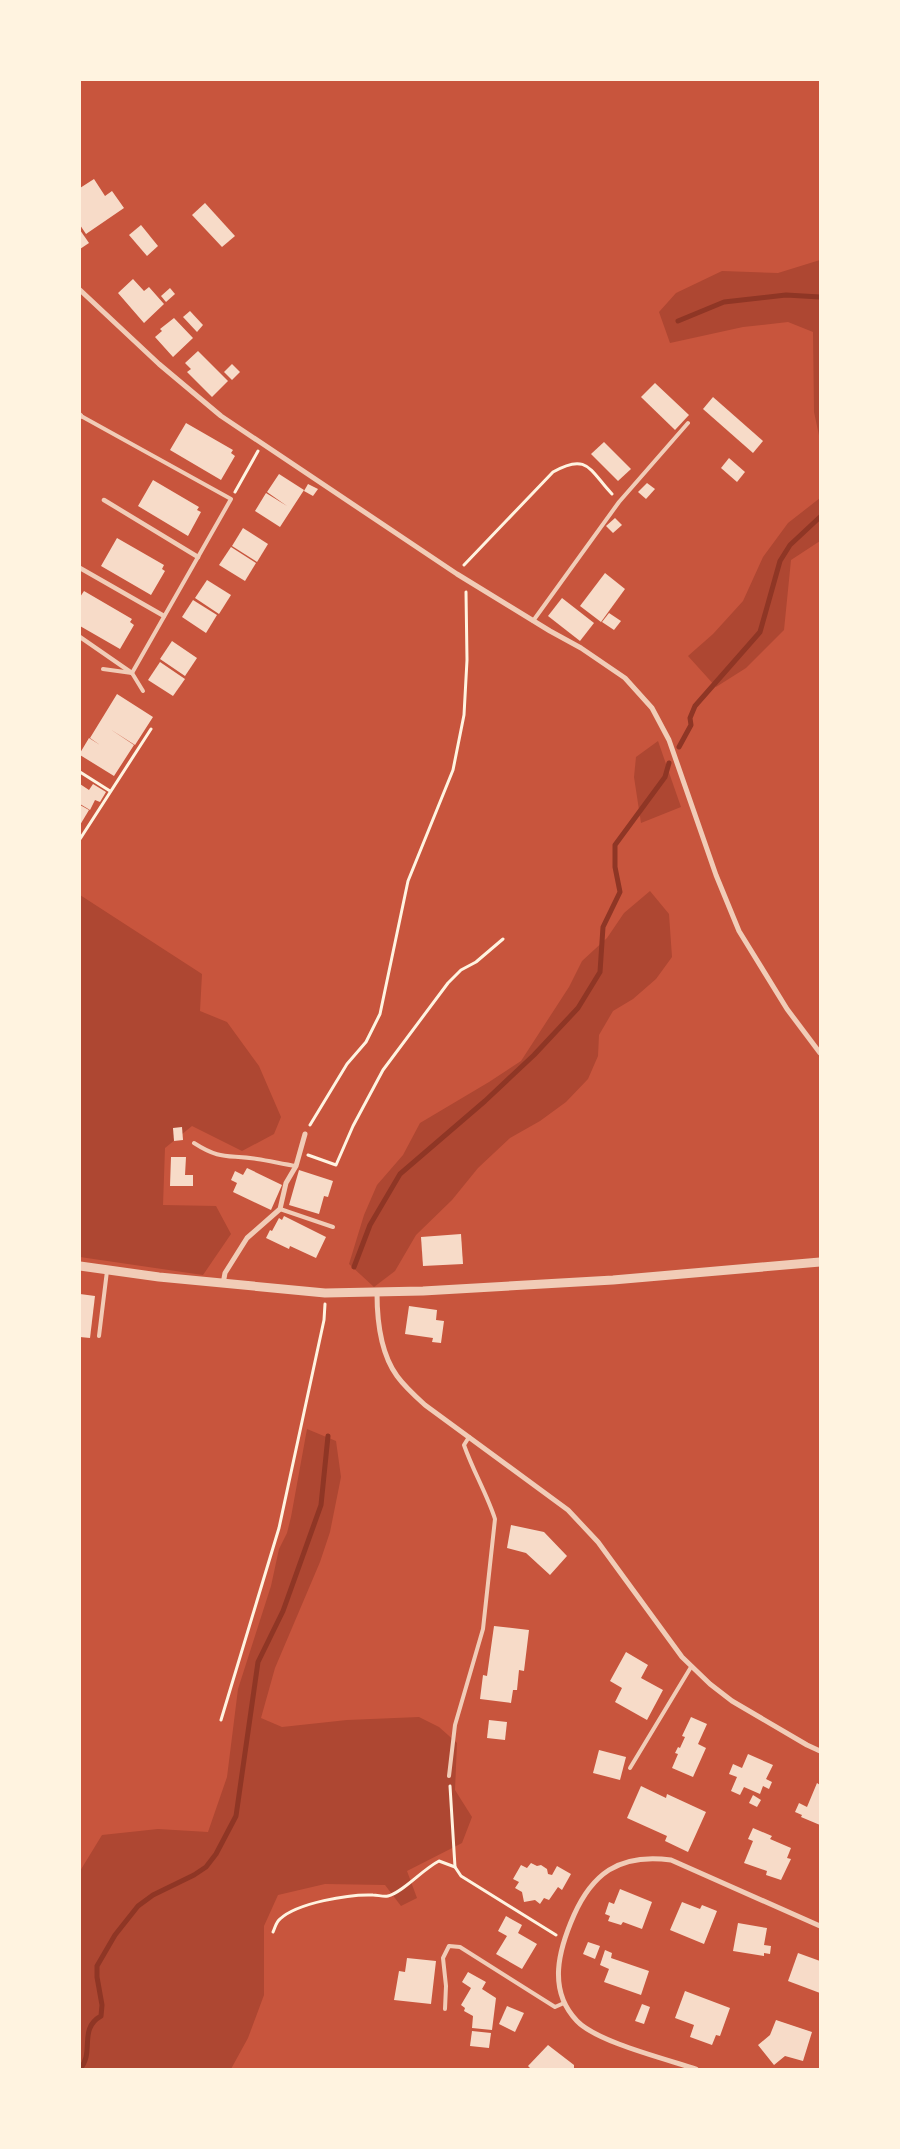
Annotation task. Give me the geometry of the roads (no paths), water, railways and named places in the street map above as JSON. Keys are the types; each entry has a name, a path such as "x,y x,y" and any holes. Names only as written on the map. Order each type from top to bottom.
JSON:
{"street":[{"path":"80,290 159,364 221,416 457,574 625,678 652,708 669,740 716,875 738,931 787,1009 820,1054"},
{"path":"104,500 198,557"},
{"path":"80,568 164,616"},
{"path":"80,637 132,673"},
{"path":"223,1284 224,1273 247,1238 280,1209 286,1183 296,1166 298,1152 305,1134"},
{"path":"80,1266 223,1284 325,1293 377,1293 614,1280 820,1262"},
{"path":"377,1293 377,1310 382,1337 387,1357 396,1376 425,1405 568,1510 598,1542 691,1667 732,1701 820,1751"},
{"path":"696,2069 604,2038 589,2031 578,2022 564,2003 558,1974 563,1940 581,1900 592,1885 608,1871 626,1862 644,1858 671,1860 820,1926"}],"lane":[{"path":"80,416 231,499 132,673"},
{"path":"533,621 619,502 688,423"},
{"path":"103,669 132,673"},
{"path":"132,673 143,691"},
{"path":"194,1143 211,1154 224,1157 255,1158 296,1166"},
{"path":"280,1209 333,1227"},
{"path":"99,1336 108,1270"},
{"path":"449,1776 455,1725 483,1629 495,1519 490,1504 472,1470 464,1445 469,1437"},
{"path":"630,1768 691,1667"},
{"path":"445,2009 446,1986 443,1958 449,1946 460,1947 556,2007 564,2003"}],"waterway":[{"path":"678,321 724,302 786,295 820,297"},
{"path":"679,747 691,725 690,718 695,706 760,632 780,561 790,545 820,517"},
{"path":"354,1267 370,1225 400,1174 485,1101 534,1055 578,1008 600,972 603,927 620,892 615,867 615,845 665,777 669,763"},
{"path":"80,2069 86,2055 90,2027 101,2016 102,2005 97,1966 115,1935 138,1906 153,1895 206,1867 216,1854 236,1816 258,1662 283,1611 321,1505 328,1436"}]}
